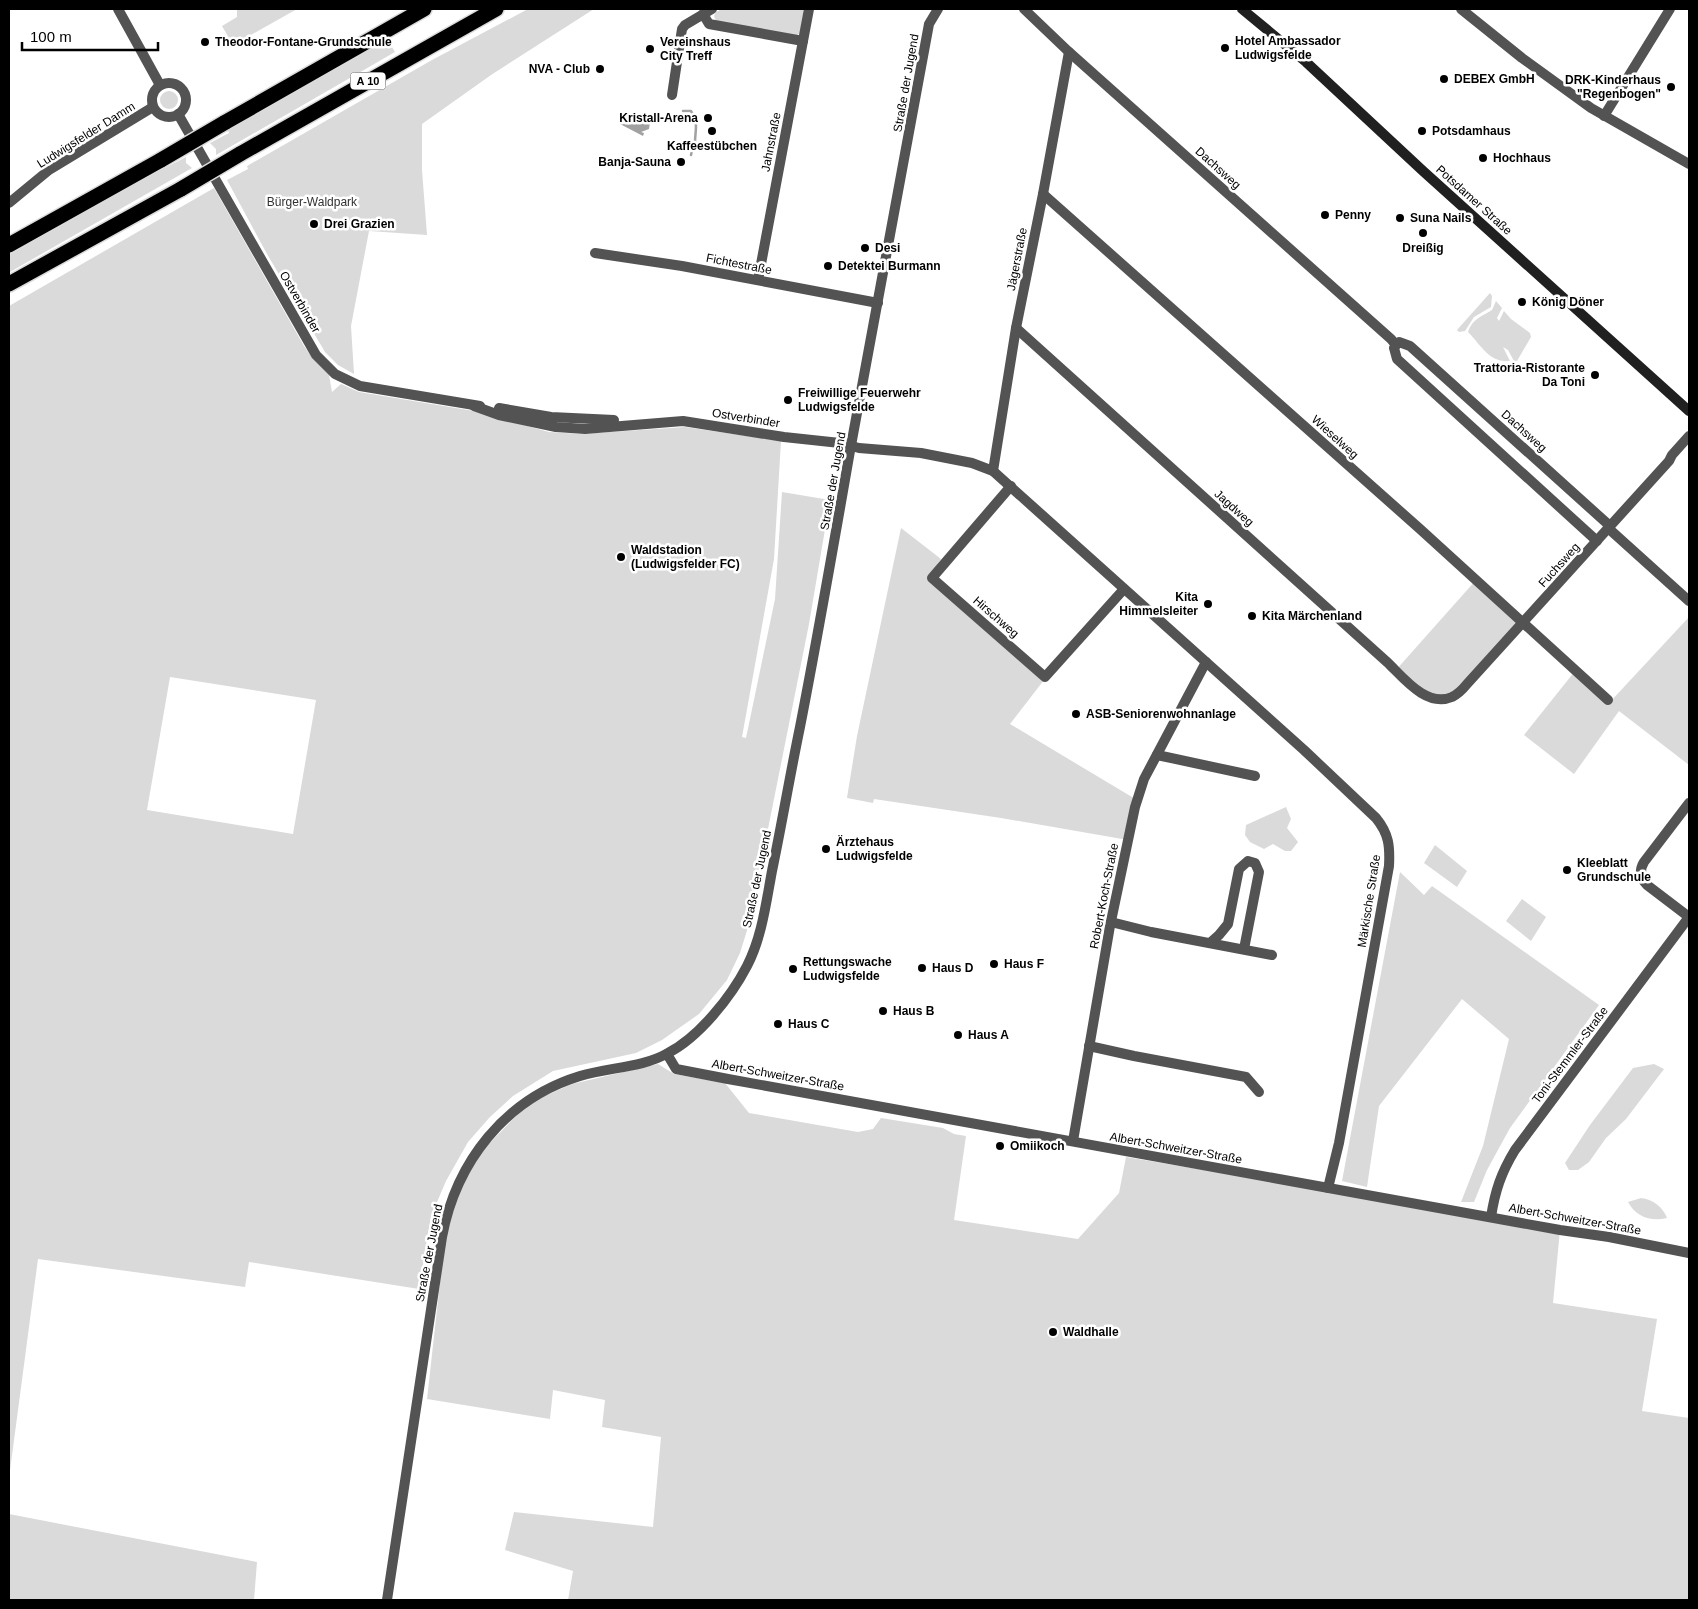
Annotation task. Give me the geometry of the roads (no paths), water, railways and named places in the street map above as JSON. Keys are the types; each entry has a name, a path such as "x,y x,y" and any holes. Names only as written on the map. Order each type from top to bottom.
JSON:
{"highway":[{"path":"9,245 424,9"},
{"name":"A 10","path":"9,284 496,9"}],"main road":[{"name":"Potsdamer Straße","path":"1244,9 1306,62 1689,411"}],"street":[{"path":"118,9 160,85"},
{"path":"672,95 682,29 685,25 712,9"},
{"name":"Jahnstraße","path":"758,280 809,9"},
{"name":"Straße der Jugend","path":"387,1600 442,1238 450,1204 461,1176 494,1130 516,1110 536,1096 582,1076 653,1060 667,1054 689,1038 719,1009 732,991 747,965 758,939 787,793 929,24 938,9"},
{"name":"Dachsweg","path":"1024,9 1069,52 1391,339 1396,345 1396,359 1596,541"},
{"path":"1461,9 1576,98 1689,164"},
{"path":"1604,116 1670,9"},
{"path":"702,14 709,24 802,41"},
{"name":"Jägerstraße","path":"993,471 1016,328 1069,52"},
{"path":"173,84 178,86 183,92 185,103 178,114 170,117 164,116 159,114 153,107 152,96 160,85 173,84"},
{"name":"Ludwigsfelder Damm","path":"9,203 49,170 153,107"},
{"name":"Ostverbinder","path":"178,114 316,355 335,374 360,386 550,417 585,420 624,420 637,424 683,421 851,446"},
{"name":"Wieselweg","path":"1043,194 1310,431 1608,700"},
{"name":"Fichtestraße","path":"595,253 758,280 878,303"},
{"name":"Jagdweg","path":"1016,328 1388,662 1411,685 1423,694 1439,700"},
{"name":"Dachsweg","path":"1396,345 1399,342 1410,346 1689,601"},
{"name":"Fuchsweg","path":"1439,700 1451,697 1468,684 1689,436"},
{"path":"851,446 921,453 972,463 993,471 1206,662"},
{"name":"Hirschweg","path":"1011,486 932,578 1045,677 1124,589"},
{"name":"Robert-Koch-Straße","path":"1073,1142 1088,1046 1135,807 1144,779 1206,662"},
{"name":"Märkische Straße","path":"1206,662 1376,818 1383,826 1390,844 1389,866 1339,1143 1328,1188"},
{"path":"1157,755 1255,776"},
{"path":"1689,803 1644,862 1641,872 1643,881 1647,885 1689,917"},
{"path":"1210,943 1220,935 1228,924 1239,869 1248,861 1255,863 1259,872 1244,949"},
{"name":"Toni-Stemmler-Straße","path":"1491,1217 1498,1184 1515,1150 1689,917"},
{"path":"1111,922 1151,932 1272,955"},
{"path":"1088,1046 1246,1077 1259,1092"},
{"name":"Albert-Schweitzer-Straße","path":"667,1054 676,1068 1689,1253"}],"waterway":[{"path":"683,111 691,111 696,123 695,143 691,155"}],"place":[{"name":"Theodor-Fontane-Grundschule","path":"205,42"},
{"name":"Hotel Ambassador Ludwigsfelde","path":"1225,48"},
{"name":"Vereinshaus City Treff","path":"650,49"},
{"name":"NVA - Club","path":"600,69"},
{"name":"DEBEX GmbH","path":"1444,79"},
{"name":"DRK-Kinderhaus \"Regenbogen\"","path":"1671,87"},
{"name":"Kristall-Arena","path":"708,118"},
{"name":"Kaffeestübchen","path":"712,131"},
{"name":"Potsdamhaus","path":"1422,131"},
{"name":"Hochhaus","path":"1483,158"},
{"name":"Banja-Sauna","path":"681,162"},
{"name":"Penny","path":"1325,215"},
{"name":"Suna Nails","path":"1400,218"},
{"name":"Drei Grazien","path":"314,224"},
{"name":"Dreißig","path":"1423,233"},
{"name":"Desi","path":"865,248"},
{"name":"Detektei Burmann","path":"828,266"},
{"name":"König Döner","path":"1522,302"},
{"name":"Trattoria-Ristorante Da Toni","path":"1595,375"},
{"name":"Freiwillige Feuerwehr Ludwigsfelde","path":"788,400"},
{"name":"Waldstadion (Ludwigsfelder FC)","path":"621,557"},
{"name":"Kita Himmelsleiter","path":"1208,604"},
{"name":"Kita Märchenland","path":"1252,616"},
{"name":"ASB-Seniorenwohnanlage","path":"1076,714"},
{"name":"Ärztehaus Ludwigsfelde","path":"826,849"},
{"name":"Kleeblatt Grundschule","path":"1567,870"},
{"name":"Haus F","path":"994,964"},
{"name":"Haus D","path":"922,968"},
{"name":"Rettungswache Ludwigsfelde","path":"793,969"},
{"name":"Haus B","path":"883,1011"},
{"name":"Haus C","path":"778,1024"},
{"name":"Haus A","path":"958,1035"},
{"name":"Omiikoch","path":"1000,1146"},
{"name":"Waldhalle","path":"1053,1332"}],"park label":[{"name":"Bürger-Waldpark","path":"312,202"}]}
